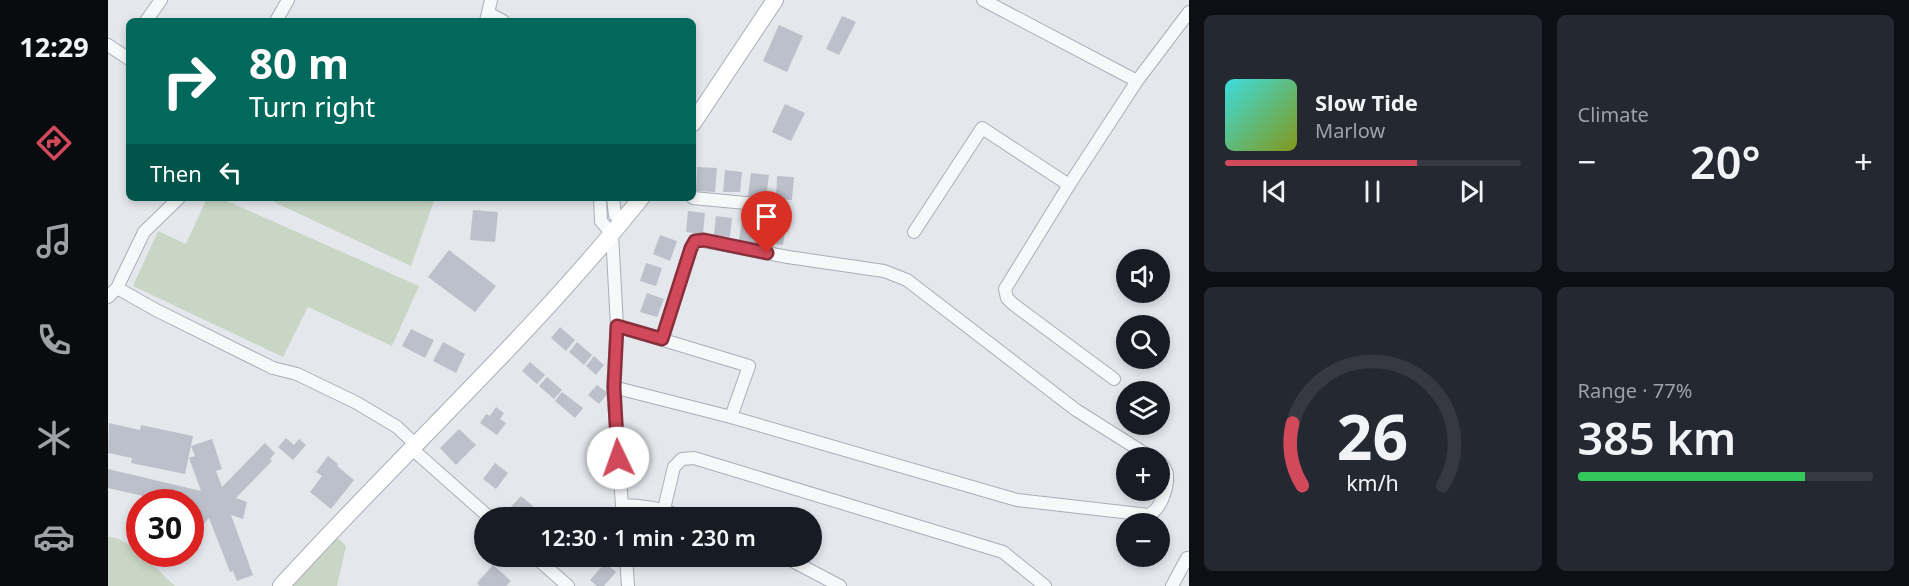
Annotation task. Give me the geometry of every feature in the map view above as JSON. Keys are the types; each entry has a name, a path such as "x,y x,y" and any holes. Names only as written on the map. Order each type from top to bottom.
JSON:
{"street":[{"path":"148,18 161,0"},
{"path":"278,18 288,0"},
{"path":"487,17 491,0"},
{"path":"696,118 775,0"},
{"path":"983,0 1137,81"},
{"path":"1114,379 1013,304 1005,294 1008,283 1069,185 1137,81 1189,12"},
{"path":"108,45 126,54"},
{"path":"914,232 982,128 1069,185"},
{"path":"696,198 777,206"},
{"path":"176,201 144,232 112,292 156,310 273,368 297,374 357,403 397,427 413,446 478,507"},
{"path":"600,201 602,222 617,228"},
{"path":"613,201 617,228 617,326 614,387 622,507"},
{"path":"281,586 342,519 497,361 639,201"},
{"path":"662,339 695,241 704,240 788,257 884,271 908,280 1076,410 1135,447"},
{"path":"617,326 749,366 731,417"},
{"path":"614,387 731,417 1017,500 1149,515 1156,512 1162,501"},
{"path":"664,507 674,467 682,459 694,458 1003,552 1045,586"},
{"path":"622,504 654,507"},
{"path":"1172,586 1187,558"},
{"path":"546,567 568,586"},
{"path":"627,567 628,586"},
{"path":"804,567 840,586"}],"green space":[{"path":"206,201 227,201 419,286 392,346 308,307 283,357 133,286 158,231 186,244"},
{"path":"274,201 434,201 411,266"},
{"path":"335,535 346,546 337,586 287,586"},
{"path":"108,537 126,543 126,567 155,567 175,586 108,586"}],"building":[{"path":"842,16 856,22 839,55 826,49"},
{"path":"779,25 803,36 787,72 763,61"},
{"path":"785,104 805,113 791,141 772,132"},
{"path":"697,167 717,168 715,192 696,191"},
{"path":"725,170 742,172 740,192 723,192"},
{"path":"751,173 769,175 766,198 748,196"},
{"path":"777,176 794,177 792,200 776,199"},
{"path":"473,210 498,212 495,242 470,240"},
{"path":"688,211 705,213 703,234 686,232"},
{"path":"716,216 732,218 730,237 714,235"},
{"path":"742,221 761,224 758,244 739,240"},
{"path":"771,223 786,224 783,245 769,243"},
{"path":"660,235 677,241 670,261 653,254"},
{"path":"449,250 496,286 475,312 428,277"},
{"path":"646,263 662,268 656,286 640,281"},
{"path":"647,293 664,299 657,317 640,312"},
{"path":"560,327 575,340 566,351 551,338"},
{"path":"411,329 434,340 425,358 402,346"},
{"path":"443,342 465,354 456,373 433,361"},
{"path":"577,342 592,355 584,365 569,352"},
{"path":"594,356 604,365 596,375 586,366"},
{"path":"530,362 545,375 537,384 522,371"},
{"path":"547,377 562,390 554,399 539,386"},
{"path":"597,385 608,393 599,404 588,395"},
{"path":"562,392 583,408 575,418 555,401"},
{"path":"496,407 504,413 500,419 506,423 497,435 480,423 486,414 490,416"},
{"path":"109,423 140,430 141,425 193,436 185,474 131,463 132,458 108,453"},
{"path":"459,429 476,445 456,465 440,448"},
{"path":"286,438 294,445 299,439 306,445 293,460 278,447"},
{"path":"212,439 222,469 216,471 222,487 265,443 275,453 270,459 272,461 236,498 247,502 243,519 231,515 253,575 237,581 233,571 230,572 209,518 204,524 204,489 200,489 189,458 195,456 191,446"},
{"path":"328,456 354,480 331,509 310,492 322,476 316,472"},
{"path":"495,463 508,473 496,489 483,479"},
{"path":"108,469 193,489 126,489 126,492 108,488"},
{"path":"521,496 533,506 532,507 511,507"},
{"path":"491,567 495,567 511,581 506,586 480,586 477,583"},
{"path":"601,567 610,567 616,572 604,586 597,586 590,580"}],"route":[{"path":"618,458 614,387 617,326 662,339 695,241 704,240 767,253"}]}
